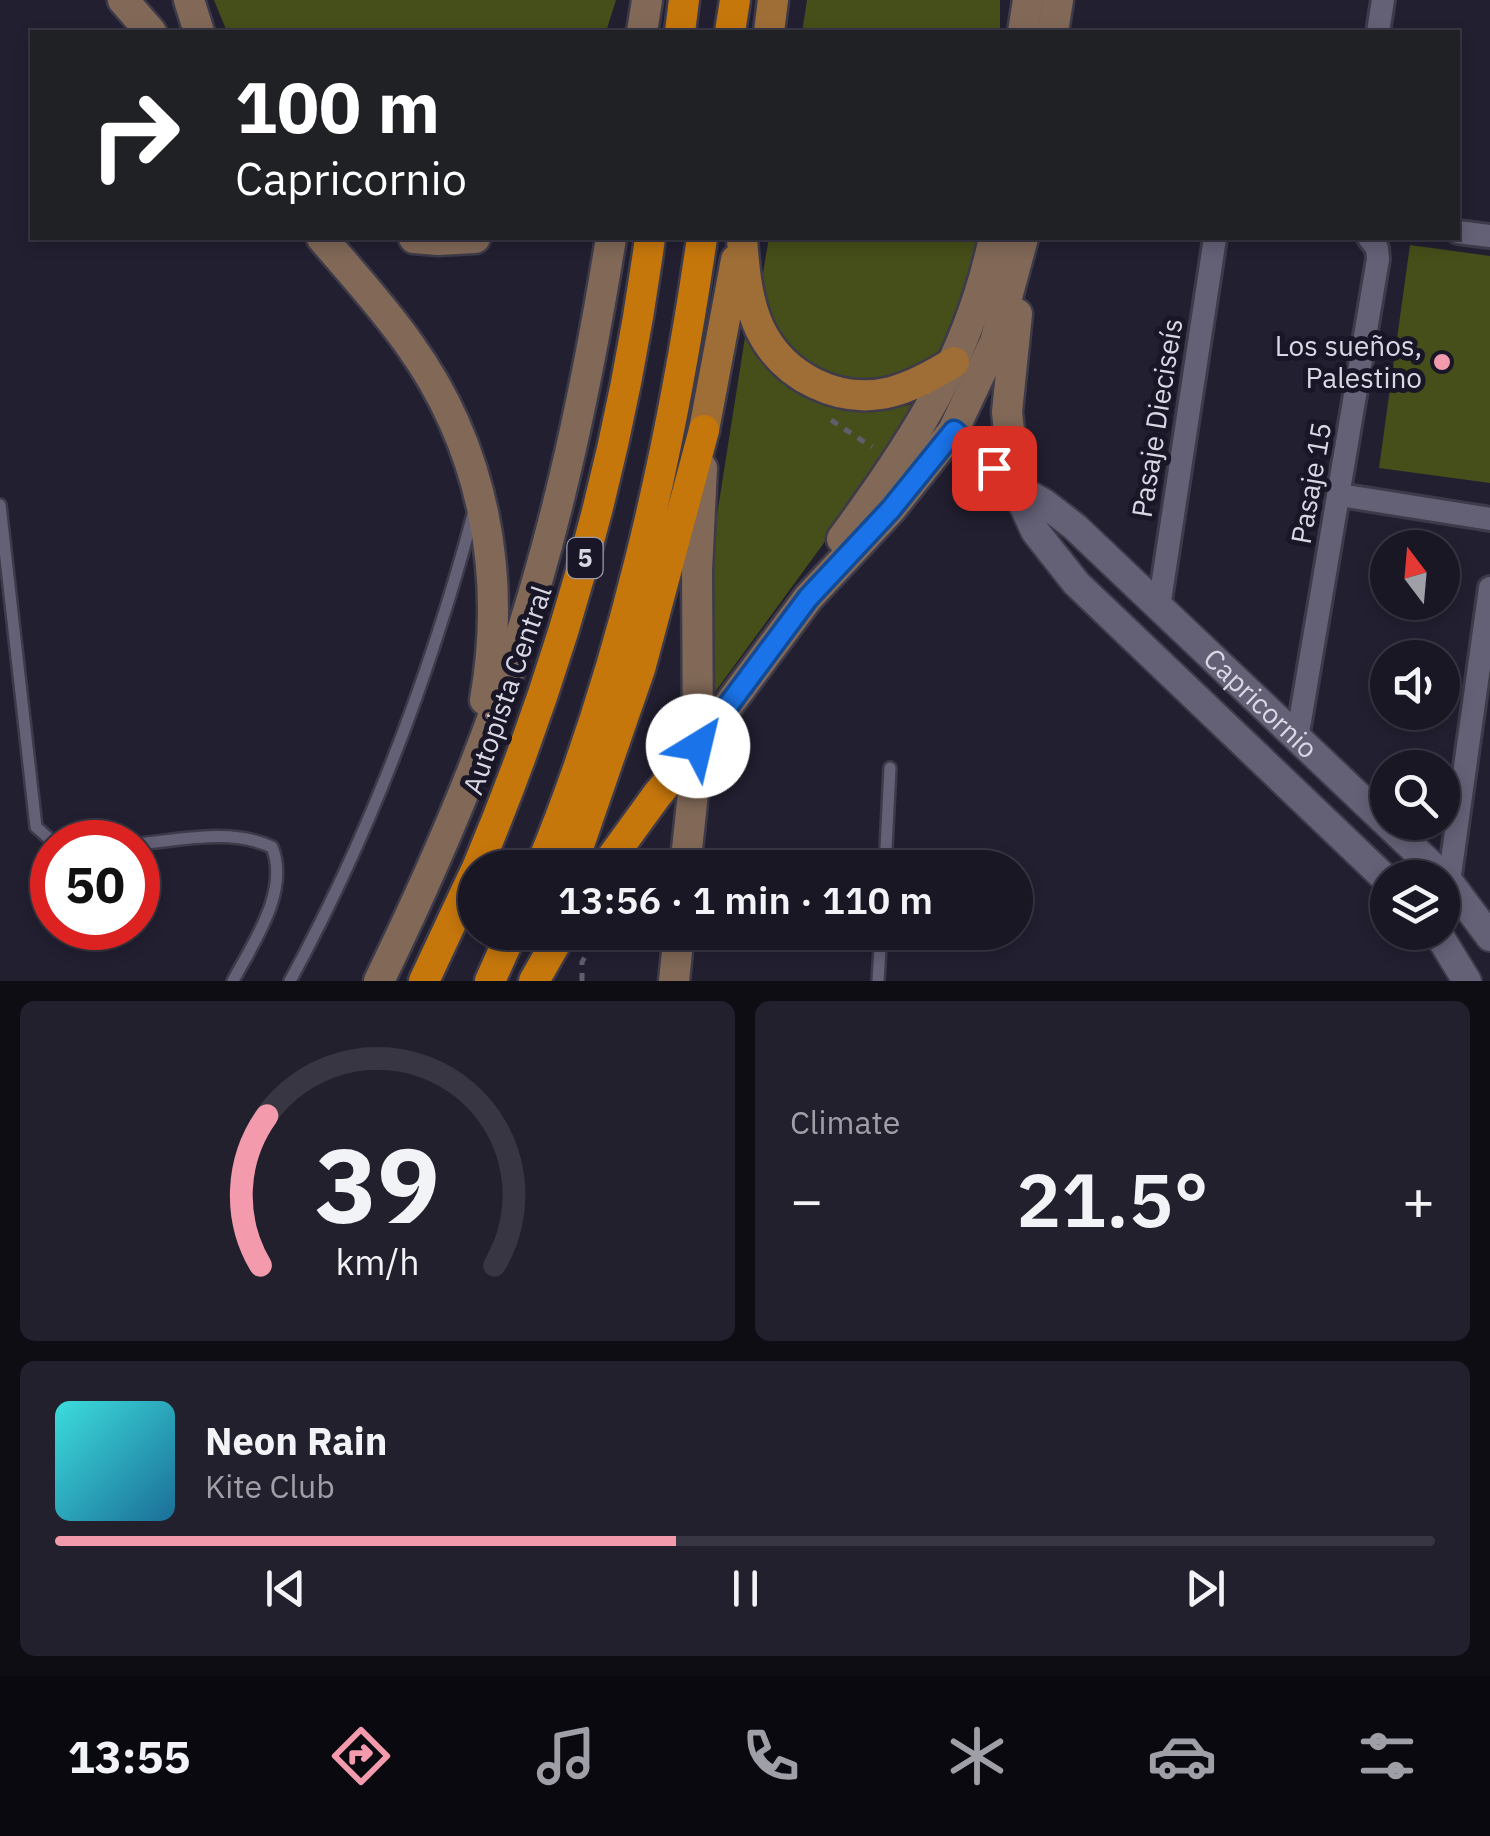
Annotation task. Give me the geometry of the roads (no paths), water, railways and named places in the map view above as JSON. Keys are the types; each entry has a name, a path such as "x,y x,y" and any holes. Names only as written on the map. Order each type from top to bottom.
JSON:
{"highway":[{"path":"680,30 684,0"},
{"path":"730,30 735,0"},
{"name":"Autopista Central","path":"484,850 526,743 576,589 616,434 650,240"},
{"name":"5","path":"546,850 594,717 643,545 680,372 702,240"},
{"path":"576,850 640,668 704,430"},
{"path":"617,850 698,746"},
{"name":"Autopista Central","path":"424,981 458,908"},
{"path":"490,981 504,950"},
{"path":"524,981 537,950"},
{"path":"534,981 552,950"}],"main road":[{"path":"123,0 148,30"},
{"path":"189,0 198,30"},
{"path":"769,30 773,0"},
{"path":"1030,17 1058,0"},
{"path":"324,240 386,314 431,378 463,442 479,490 493,567 492,646 479,738 468,783"},
{"path":"378,981 468,783 513,659 558,505 587,377 610,240"},
{"path":"741,240 753,313 760,330 782,362 814,384 850,394 888,393 954,362"},
{"path":"688,850 698,746 698,555 704,430 741,240"},
{"path":"808,598 840,542 907,449 954,362 978,302 1013,240"},
{"path":"698,746 808,598 891,509 954,431 995,342 1013,240"},
{"path":"1013,240 1007,412 1015,487"},
{"path":"954,362 949,400 954,431"},
{"path":"907,449 954,431"},
{"path":"674,981 677,950"}],"street":[{"path":"1378,30 1383,0"},
{"path":"1460,232 1490,236"},
{"name":"Pasaje Dieciseís","path":"1159,607 1215,240"},
{"name":"Pasaje 15","path":"1297,739 1378,258 1377,248 1369,240"},
{"name":"Capricornio","path":"954,431 1015,487 1060,514 1297,739 1413,860"},
{"name":"Capricornio","path":"1015,487 1035,532 1076,583 1370,865"},
{"path":"1340,495 1490,519"},
{"path":"1451,860 1490,588"},
{"path":"1481,910 1490,937"},
{"path":"1448,950 1467,981"}],"lane":[{"path":"290,981 328,906 390,762 442,618 479,490"},
{"path":"0,505 35,820"},
{"path":"885,850 890,768"},
{"path":"160,842 252,838 272,847 278,864 274,896 233,981"},
{"path":"878,981 880,950"}],"place":[{"name":"Los sueños, Palestino","path":"1442,362"}]}
